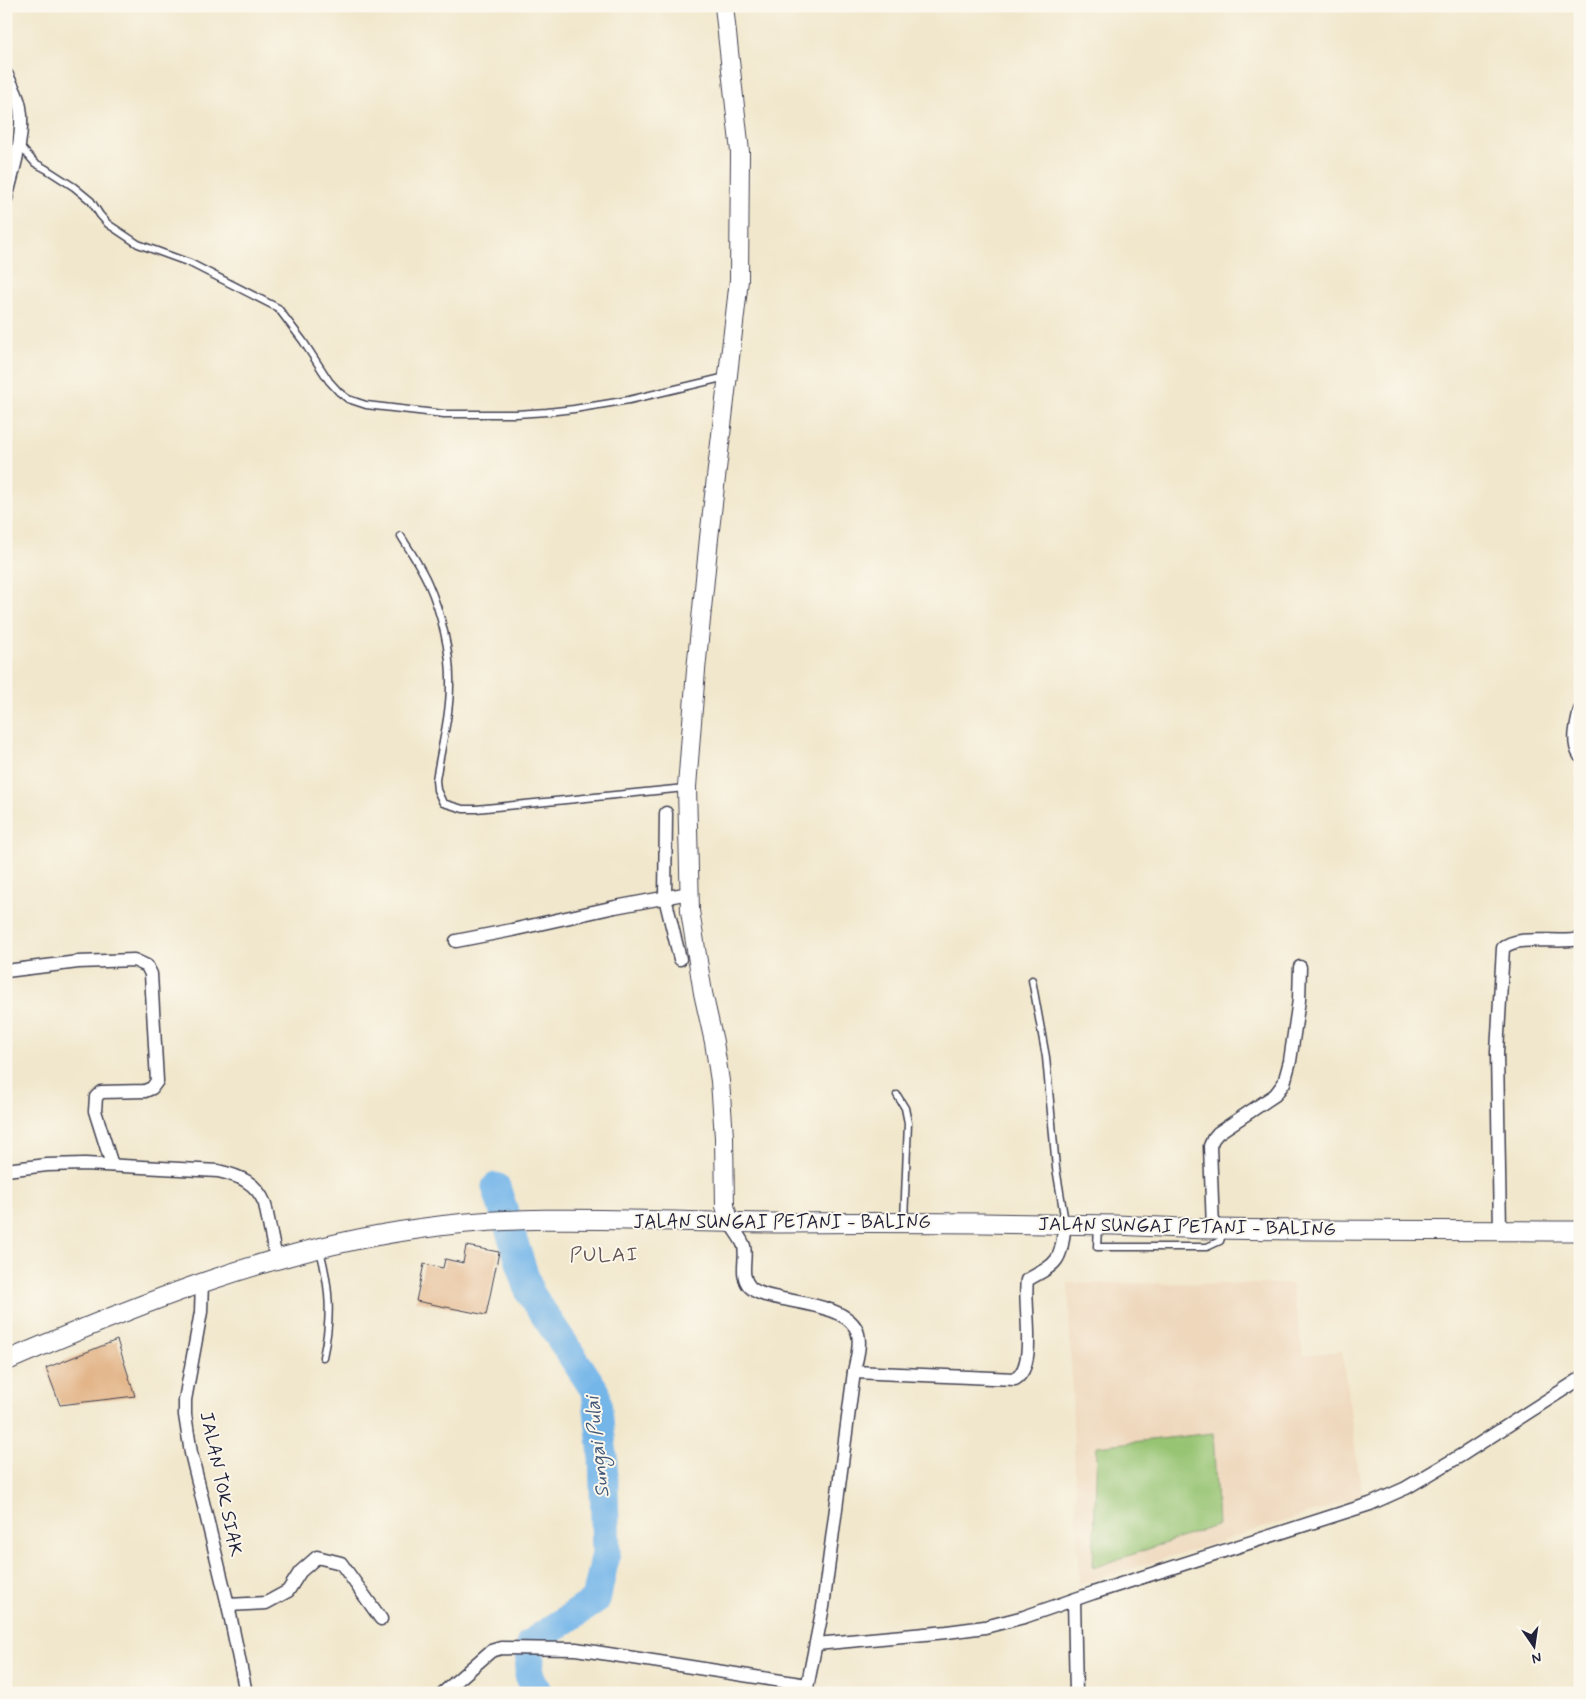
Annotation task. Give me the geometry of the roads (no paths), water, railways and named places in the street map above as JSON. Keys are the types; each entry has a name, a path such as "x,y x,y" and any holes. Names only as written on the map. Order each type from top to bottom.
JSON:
{"main road":[{"name":"JALAN SUNGAI PETANI - BALING","path":"6,1362 87,1327 202,1282 276,1259 415,1229 468,1222 551,1218 730,1223 903,1222 1065,1224 1218,1229 1580,1231"}],"street":[{"path":"443,1693 491,1651 501,1648 576,1649 806,1689 828,1575 859,1340 855,1326 843,1315 758,1292 751,1288 745,1277 744,1246 730,1223 725,1206 724,1137 720,1081 690,911 686,788 702,608 739,280 740,152 724,6"},
{"path":"6,74 17,95 21,119 18,144 6,199"},
{"path":"1580,710 1575,743 1580,756"},
{"path":"666,813 665,898 680,959"},
{"path":"456,941 689,893"},
{"path":"1500,1230 1497,1052 1503,948 1508,944 1522,940 1548,942 1580,939"},
{"path":"6,971 78,962 134,960 147,966 151,974 156,1081 152,1088 145,1091 101,1092 96,1097 95,1111 112,1165"},
{"path":"1218,1229 1210,1146 1218,1133 1275,1095 1284,1083 1290,1061 1299,1000 1300,967"},
{"path":"6,1170 46,1165 112,1165 218,1171 241,1178 258,1189 265,1204 276,1259"},
{"path":"854,1372 1015,1379 1021,1376 1028,1361 1026,1280 1042,1272 1057,1260 1062,1252 1065,1224"},
{"name":"JALAN TOK SIAK","path":"202,1282 202,1312 185,1400 185,1415 195,1470 228,1605 246,1693"},
{"path":"816,1644 947,1632 985,1627 1024,1618 1074,1600 1314,1523 1390,1496 1465,1453 1580,1379"},
{"path":"228,1605 266,1603 281,1595 288,1591 300,1572 317,1557 341,1563 381,1619"},
{"path":"1074,1600 1076,1693"}],"lane":[{"path":"18,144 35,163 74,187 91,201 108,224 138,244 190,263 278,308 303,341 329,381 348,399 366,405 444,414 516,414 574,410 629,400 727,377"},
{"path":"401,536 428,582 437,608 449,662 448,710 436,780 436,790 443,802 462,809 476,809 686,788"},
{"path":"1032,980 1046,1057 1056,1168 1065,1224"},
{"path":"897,1095 905,1108 908,1123 903,1222"},
{"path":"320,1248 330,1294 330,1316 323,1357"}],"waterway":[{"name":"Sungai Pulai","path":"496,1187 530,1293 596,1392 603,1456 606,1553 596,1600 531,1643 529,1675 538,1693"}],"district":[{"name":"PULAI","path":"604,1255"}]}
